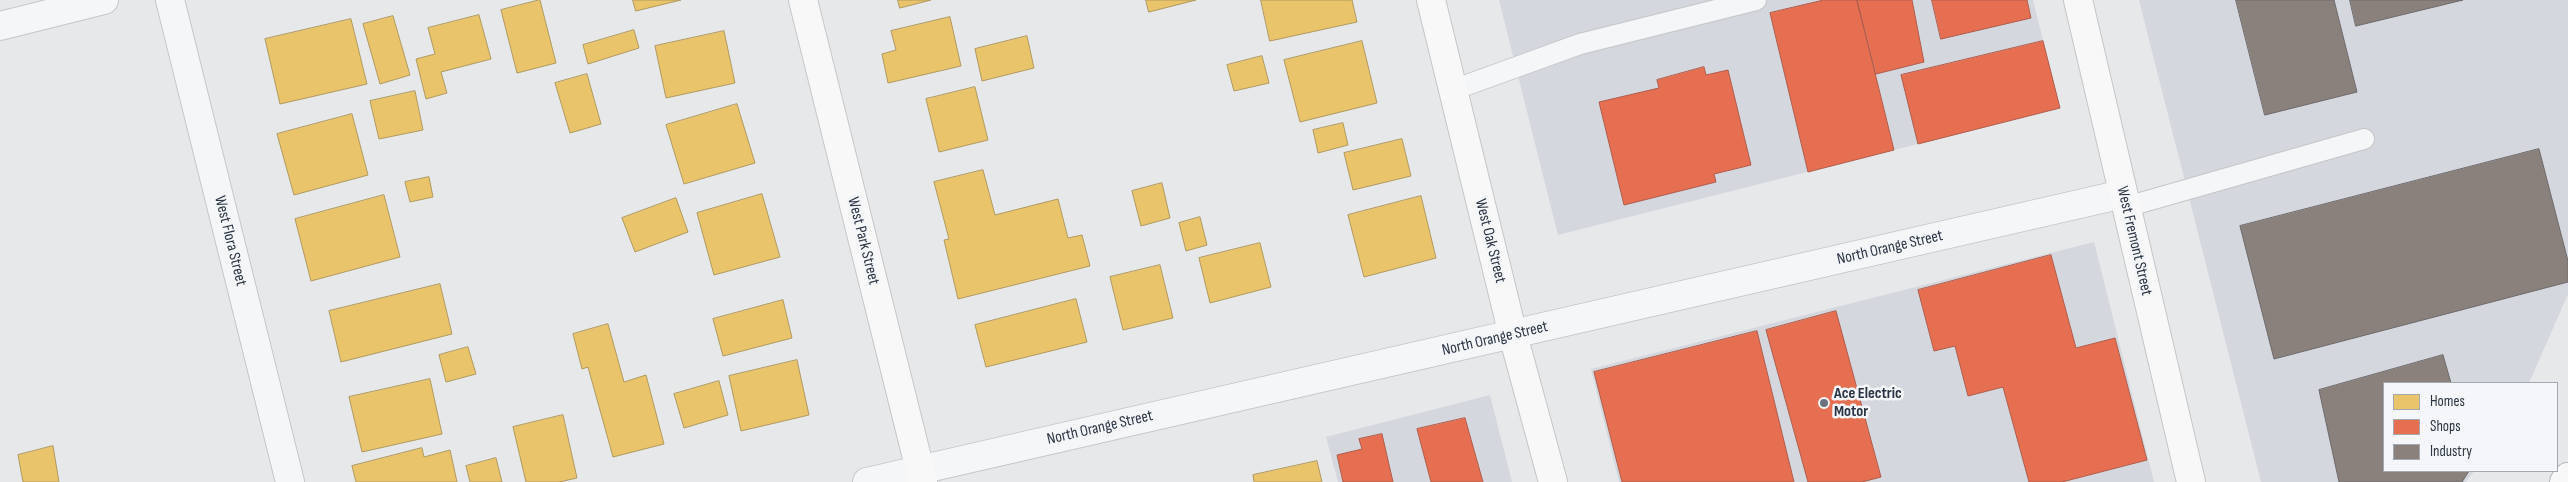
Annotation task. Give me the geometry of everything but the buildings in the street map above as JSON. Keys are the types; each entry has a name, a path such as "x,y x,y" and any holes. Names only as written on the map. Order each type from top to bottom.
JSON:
{"main road":[{"name":"West Park Street","path":"802,0 921,475"},
{"name":"West Oak Street","path":"1431,0 1513,335 1553,482"},
{"name":"West Fremont Street","path":"2078,0 2192,482"},
{"path":"2564,482 2568,477"}],"street":[{"path":"0,26 104,0"},
{"name":"West Flora Street","path":"170,0 290,482"},
{"name":"North Orange Street","path":"867,482 921,475 1513,335 2125,200"}],"lane":[{"path":"1453,90 1580,44 1756,0"},
{"path":"2125,200 2364,139"}],"shaded area":[{"path":"1499,0 2033,0 2060,108 1558,235"},
{"path":"2139,0 2568,0 2568,294 2529,382 2383,382 2383,472 2473,472 2466,482 2261,482"},
{"path":"2094,242 2154,482 1619,482 1591,369"},
{"path":"1490,395 1512,482 1338,482 1326,437"}],"place":[{"name":"Ace Electric Motor","path":"1824,403"}]}
